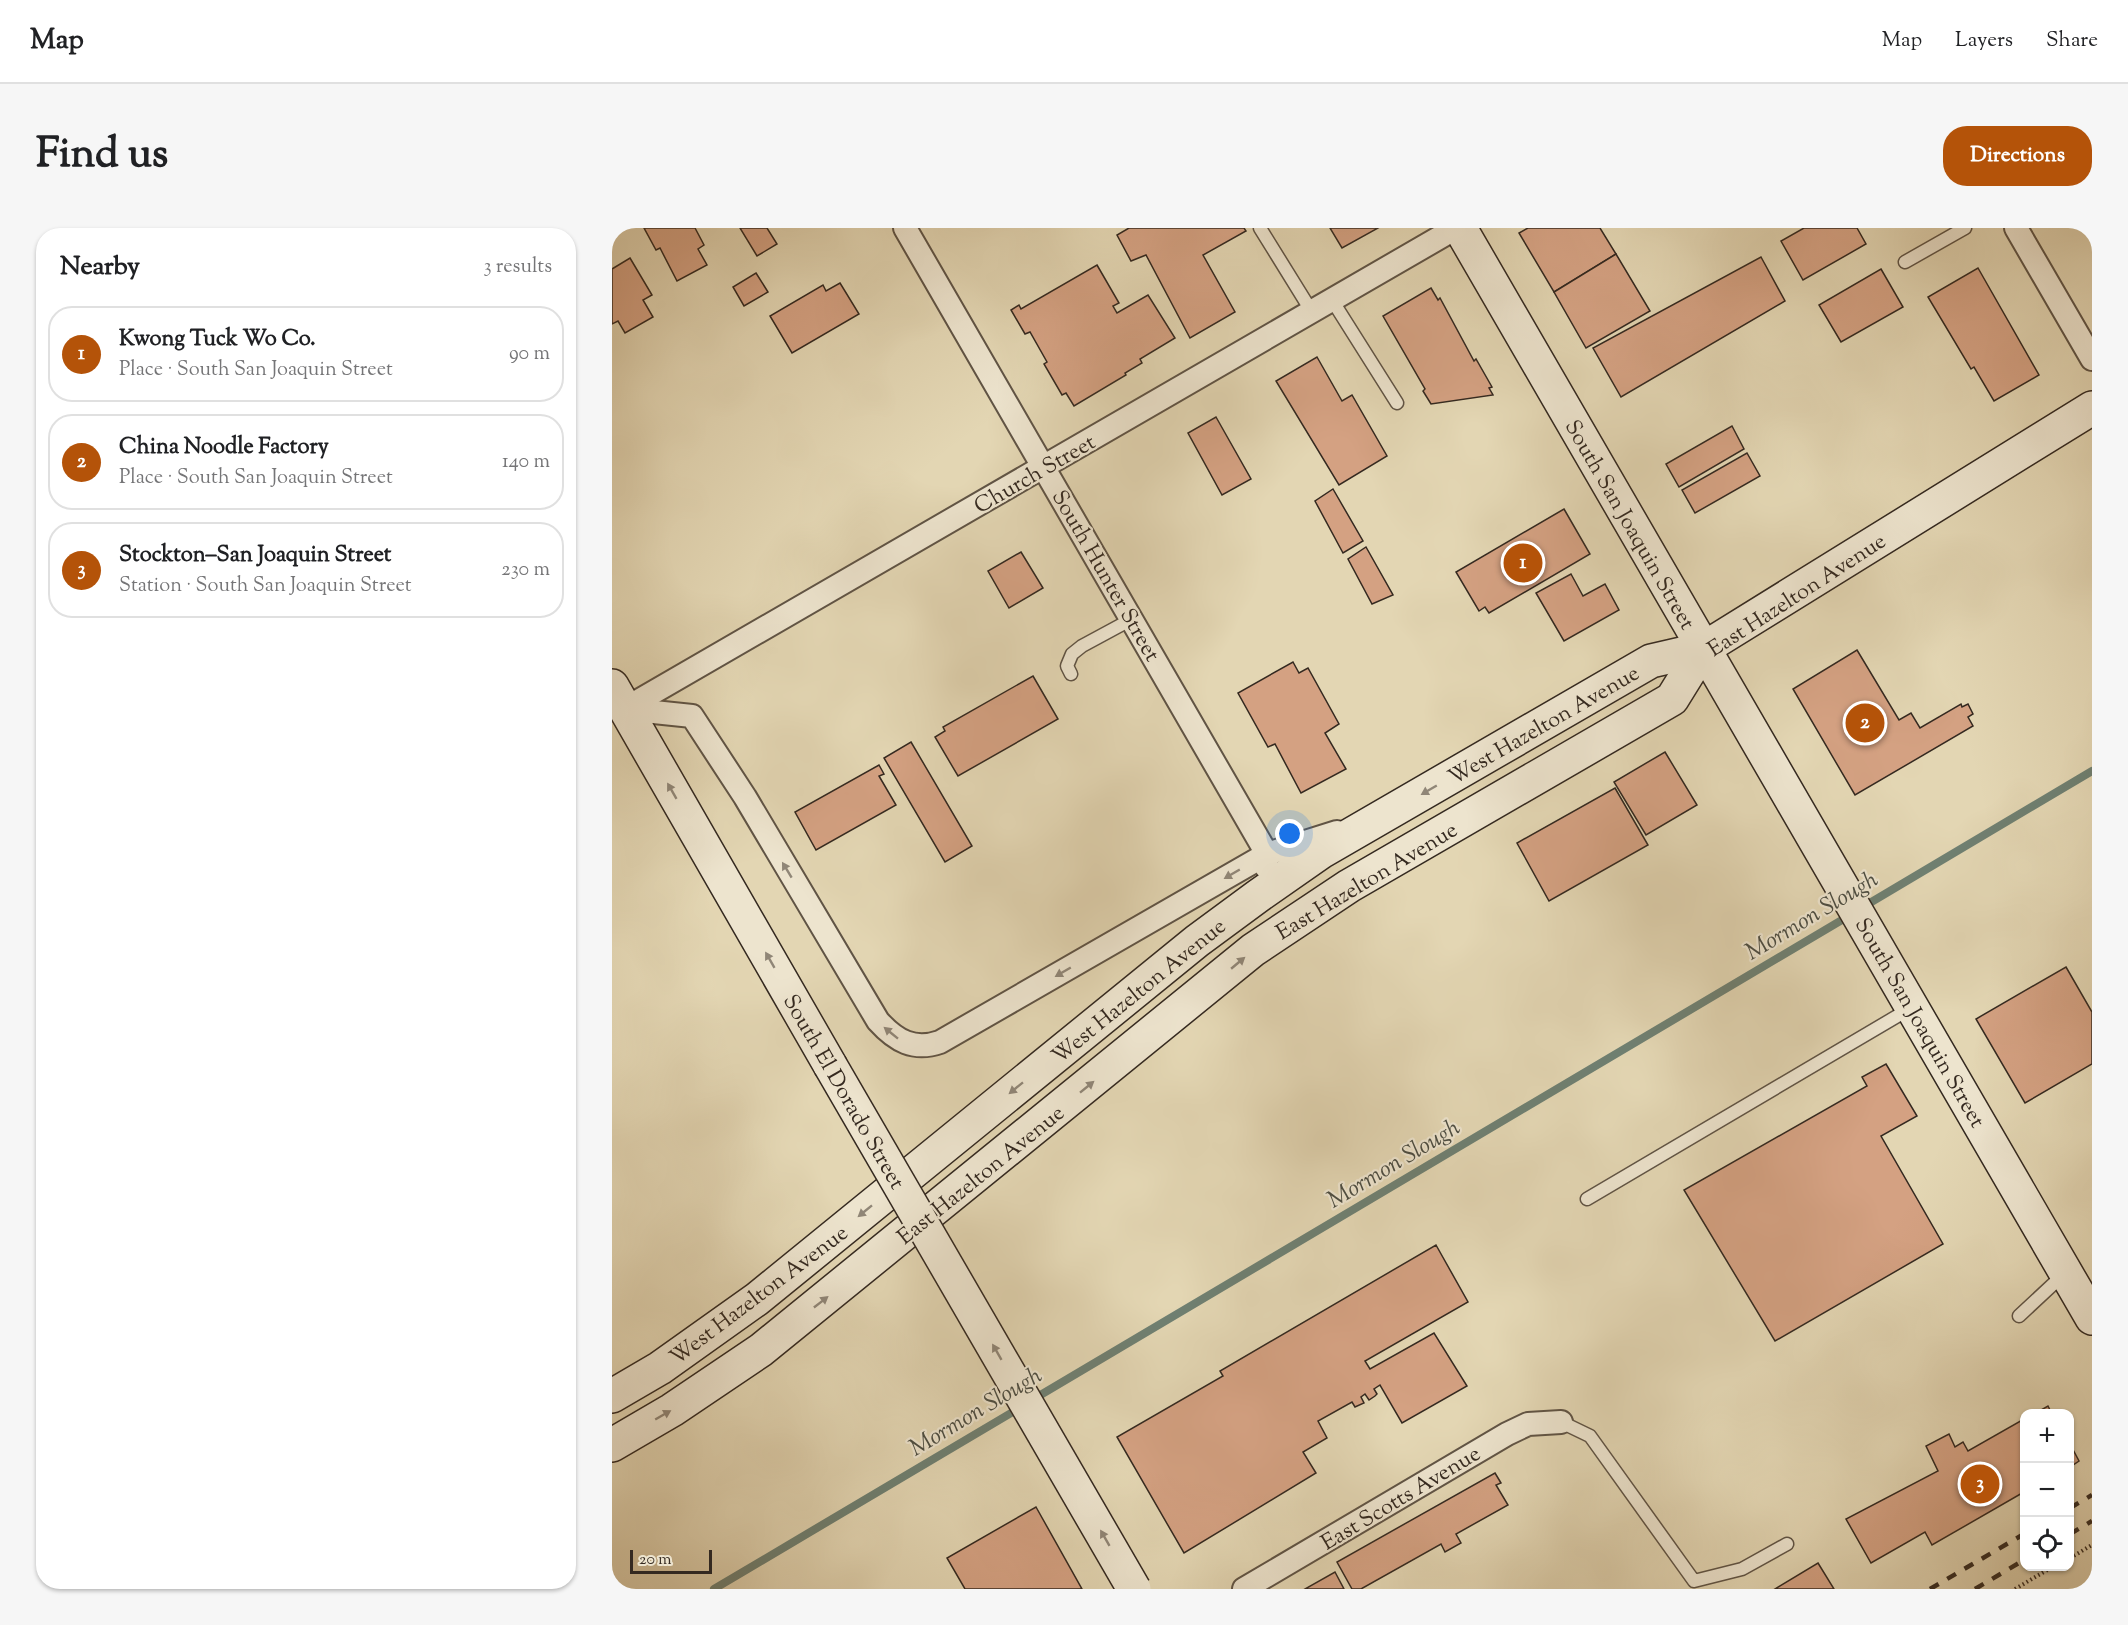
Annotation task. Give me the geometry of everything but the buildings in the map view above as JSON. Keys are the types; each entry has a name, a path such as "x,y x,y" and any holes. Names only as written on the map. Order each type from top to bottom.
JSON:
{"main road":[{"name":"South San Joaquin Street","path":"1458,228 1810,829 2092,1318"},
{"name":"East Hazelton Avenue","path":"612,1445 672,1410 761,1350 1253,950 1349,886 1672,699 1703,649 2092,408"},
{"name":"West Hazelton Avenue","path":"612,1396 660,1368 758,1299 1148,981 1258,896 1321,852 1651,661 1703,649"},
{"name":"South El Dorado Street","path":"616,704 830,1065 1134,1589"}],"street":[{"name":"South Hunter Street","path":"905,228 1267,854"},
{"name":"Church Street","path":"616,704 1044,467 1458,228"},
{"path":"2016,228 2092,359"},
{"name":"East Hazelton Avenue","path":"616,704 692,716 745,797 878,1021 892,1036 908,1044 924,1048 940,1042 1267,854 1384,816"},
{"path":"1258,896 1264,878 1267,854"},
{"name":"East Scotts Avenue","path":"1244,1589 1507,1434 1528,1425 1561,1422"}],"lane":[{"path":"1260,228 1312,312"},
{"path":"1905,262 1965,228"},
{"path":"1332,300 1397,402"},
{"path":"1071,674 1067,666 1072,654 1132,619"},
{"path":"1587,1199 1912,1008"},
{"path":"2019,1316 2066,1272"},
{"path":"1561,1422 1590,1436 1694,1581 1742,1569 1787,1544"}],"path":[{"path":"2074,1556 2092,1545"},
{"path":"2015,1589 2046,1571"}],"waterway":[{"name":"Mormon Slough","path":"1863,907 2092,771"},
{"name":"Mormon Slough","path":"1032,1400 1852,914"},
{"name":"Mormon Slough","path":"714,1589 1021,1407"}],"railway":[{"path":"2074,1506 2092,1495"},
{"path":"2074,1532 2092,1521"},
{"path":"1930,1589 2020,1536"},
{"path":"1975,1589 2020,1562"}],"place":[{"name":"Kwong Tuck Wo Co.","path":"1523,563"},
{"name":"China Noodle Factory","path":"1865,723"},
{"name":"Stockton–San Joaquin Street","path":"1980,1484"}]}
